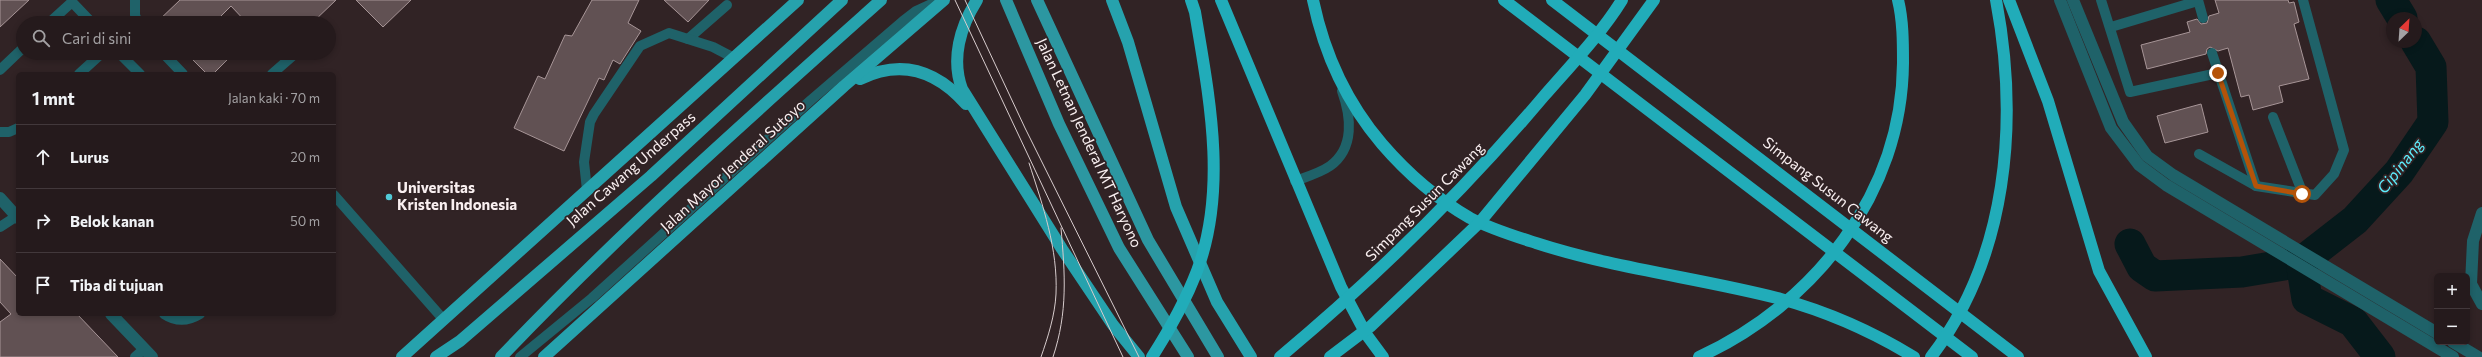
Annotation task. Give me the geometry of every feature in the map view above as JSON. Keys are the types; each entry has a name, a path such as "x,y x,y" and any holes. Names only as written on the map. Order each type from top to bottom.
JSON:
{"highway":[{"path":"402,357 442,319 798,0"},
{"name":"Jalan Cawang Underpass","path":"436,357 460,341 651,176 842,0"},
{"path":"501,357 552,303 704,159 881,0"},
{"name":"Jalan Mayor Jenderal Sutoyo","path":"544,357 844,86 944,0"},
{"path":"977,0 962,34 956,63 962,89 978,119 1109,318 1139,357"},
{"path":"1152,357 1178,315 1197,270 1210,215 1214,152 1210,102 1195,12 1191,0"},
{"path":"1221,0 1295,181 1346,298 1366,334 1383,357"},
{"path":"1313,0 1328,54 1351,101 1388,151 1427,189 1471,218 1497,230 1560,251 1630,268 1769,296 1814,309 1872,334 1914,357"},
{"path":"1504,0 1972,357"},
{"name":"Simpang Susun Cawang","path":"1552,0 2018,357"},
{"name":"Simpang Susun Cawang","path":"1280,357 1347,301 1449,204 1500,149 1577,58 1622,0"},
{"path":"1330,357 1371,326 1480,222 1585,95 1654,0"},
{"path":"1699,357 1726,345 1782,305 1808,283 1853,229 1879,182 1896,131 1903,92 1903,43 1898,0"},
{"path":"1931,357 1956,319 1980,269 1993,230 2005,153 2007,92 1996,0"},
{"path":"2009,0 2048,101 2099,271 2146,357"},
{"path":"1113,2 1128,42 1176,207 1217,302 1251,357"},
{"path":"844,86 881,70 900,68 910,70 937,80 949,89 978,119"}],"main road":[{"name":"Jalan Letnan Jenderal MT Haryono","path":"1006,0 1059,124 1119,248 1188,357"},
{"name":"Jalan Letnan Jenderal MT Haryono","path":"1036,0 1148,240 1218,357"}],"street":[{"path":"2060,0 2111,128 2139,166 2166,185 2454,357"},
{"path":"2073,0 2123,122 2133,139 2147,156 2173,175 2434,330"},
{"path":"2123,146 2133,139"},
{"path":"0,198 16,216"},
{"path":"2482,213 2473,241 2471,284 2482,304"},
{"path":"113,316 144,354"},
{"path":"2458,345 2478,357"}],"lane":[{"path":"135,0 135,16"},
{"path":"520,357 592,298 811,100 903,21 916,11 940,0"},
{"path":"2101,0 2111,27 2130,92 2218,73"},
{"path":"2199,154 2256,186 2315,195 2326,184 2341,161 2344,150 2303,0"},
{"path":"2111,27 2198,1 2202,18"},
{"path":"57,16 72,2 85,16"},
{"path":"688,38 727,5"},
{"path":"586,190 584,162 590,122 606,96 644,42 669,33 713,47 734,58"},
{"path":"2212,53 2256,186"},
{"path":"1295,181 1330,166 1346,145 1349,117 1328,54"},
{"path":"0,70 16,55"},
{"path":"81,72 94,60"},
{"path":"126,60 138,72"},
{"path":"170,60 181,72"},
{"path":"274,72 288,60"},
{"path":"2273,117 2302,194"},
{"path":"0,132 9,132 16,129"},
{"path":"336,198 442,319"},
{"path":"0,227 16,218"},
{"path":"168,316 175,320 182,321 195,316"}],"building":[{"path":"0,0 29,0 0,27"},
{"path":"180,0 336,0 319,16 240,16 231,6 221,16 163,16"},
{"path":"356,0 411,0 383,27"},
{"path":"592,0 639,0 628,23 641,31 620,64 613,60 604,80 599,78 564,151 514,128 538,76 545,79 565,35 572,36"},
{"path":"664,0 709,0 688,22"},
{"path":"2215,0 2288,0 2289,3 2294,2 2299,22 2294,24 2309,79 2279,86 2283,102 2253,110 2249,95 2241,97 2228,48 2218,51 2210,47 2207,49 2206,54 2147,69 2141,45 2190,32 2187,22 2197,19 2201,24 2207,23 2209,16 2219,13"},
{"path":"193,60 227,60 215,72 205,72"},
{"path":"2201,104 2208,132 2165,143 2157,116"},
{"path":"0,259 16,276 16,316 79,316 118,357 0,357 0,322 11,314 0,302"}],"waterway":[{"name":"Cipinang","path":"2391,0 2398,12"},
{"name":"Cipinang","path":"2130,244 2142,267 2155,276 2242,272 2301,262 2355,220 2399,172 2433,122 2431,67 2420,48"},
{"name":"Cipinang","path":"2301,262 2307,299 2353,322 2380,357"}],"tram line":[{"path":"955,0 1123,357"},
{"path":"965,0 1025,128 1139,357"},
{"path":"1029,163 1052,244 1056,277 1056,294 1053,318 1041,357"},
{"path":"1053,357 1061,324 1064,293 1064,261 1061,228"}],"place":[{"name":"Universitas Kristen Indonesia","path":"389,197"}],"route":[{"path":"2218,73 2256,186 2302,194"}]}
